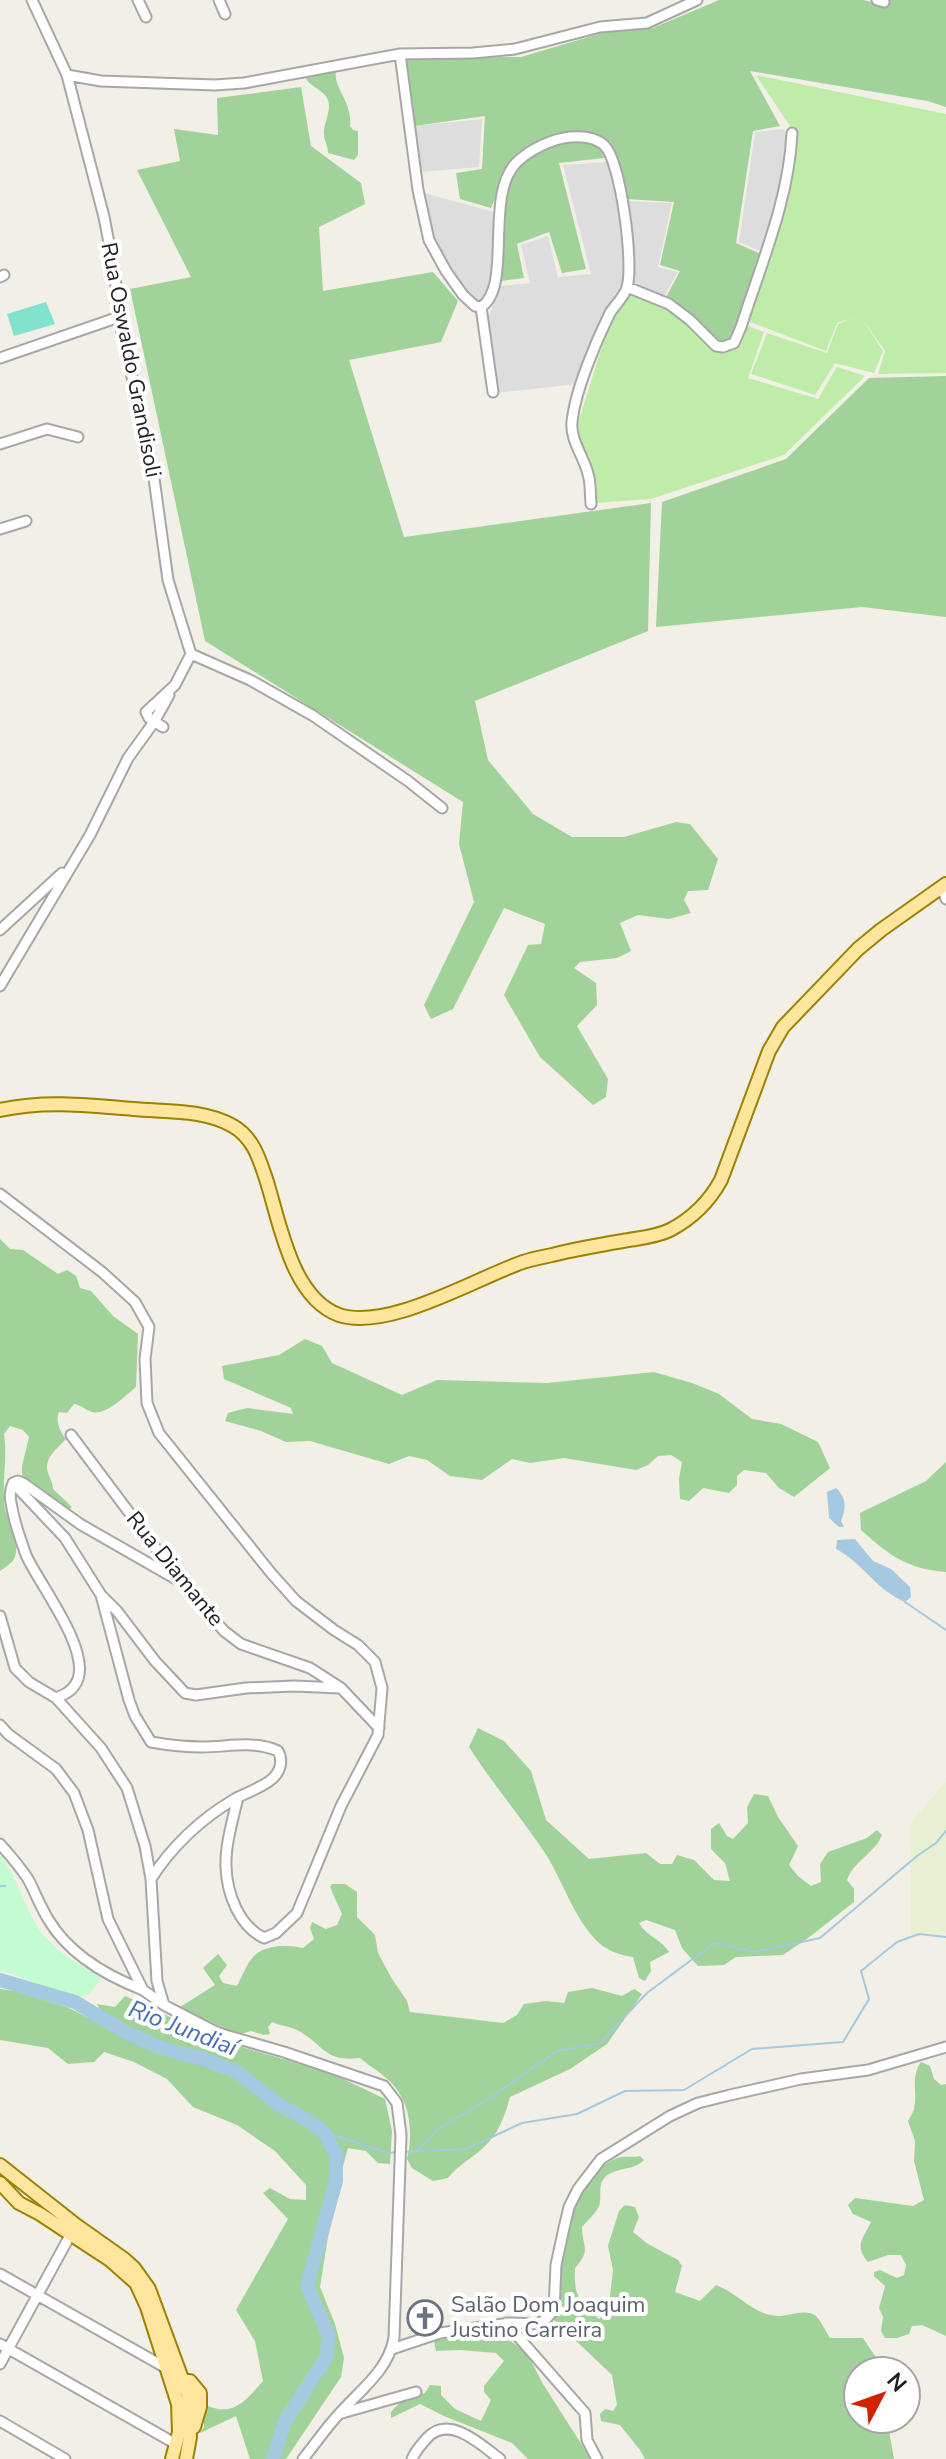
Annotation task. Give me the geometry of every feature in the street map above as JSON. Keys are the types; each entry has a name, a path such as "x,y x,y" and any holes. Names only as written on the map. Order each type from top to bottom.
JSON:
{"main road":[{"path":"0,1110 21,1105 79,1104 196,1114 235,1127 250,1140 259,1158 304,1288 320,1305 340,1315 357,1317 401,1312 524,1261 653,1236 668,1231 695,1214 721,1180 769,1051 783,1027 858,949 945,890"},
{"path":"0,2165 28,2186 73,2230"},
{"path":"2,2189 28,2186"},
{"path":"2,2189 19,2203 124,2259 142,2278 155,2302 178,2384 179,2417 172,2459"},
{"path":"167,2350 168,2369 190,2407 186,2459"}],"street":[{"name":"Rua Oswaldo Grandisoli","path":"32,0 67,75 104,217 119,317 152,464 168,580 191,654"},
{"path":"138,0 146,17"},
{"path":"219,0 225,14"},
{"path":"67,75 101,81 215,85 244,83 400,54 515,49 600,27 647,23 697,0"},
{"path":"400,54 418,190 429,240 446,271 475,306 481,307 491,299 501,202 509,172 516,163 547,143 564,138 596,140 610,152 619,178 628,234 627,287 600,335 573,411 571,427 589,475 591,504"},
{"path":"627,287 669,304 716,346 734,343 785,189 792,133"},
{"path":"481,307 493,392"},
{"path":"0,358 119,317"},
{"path":"0,444 47,429 78,437"},
{"path":"0,529 26,521"},
{"path":"0,986 90,835 128,758 158,724 191,654 250,680 312,715 442,808"},
{"path":"158,724 146,712 175,685"},
{"path":"0,930 70,866"},
{"path":"0,1194 102,1272 135,1302 149,1327 145,1359 147,1403 159,1433 296,1601 358,1645 375,1662 382,1688 378,1735 341,1806 297,1913 276,1933 264,1938 254,1933 231,1897 226,1866 238,1797"},
{"name":"Rua Diamante","path":"71,1435 182,1583 224,1631 241,1644 310,1668 341,1688 379,1728"},
{"path":"13,1483 23,1483 80,1524 182,1583"},
{"path":"13,1483 65,1538 101,1595 185,1693 196,1695 294,1686 341,1688"},
{"path":"13,1483 9,1493 23,1546 69,1632 78,1658 79,1677 70,1692 56,1698"},
{"path":"101,1595 129,1700 151,1742 203,1747 263,1744 278,1751 282,1758 272,1779 222,1806 164,1859 151,1879"},
{"path":"0,1616 15,1668 29,1682 56,1698 101,1748 127,1788 145,1846 151,1879 157,1981 164,2005"},
{"path":"0,1725 56,1769 74,1793 88,1830 108,1919 143,1990"},
{"path":"0,1844 28,1880 49,1922 92,1964 218,2033 384,2086 397,2103 401,2135 392,2349 379,2373 337,2416 303,2459"},
{"path":"392,2349 440,2333 506,2323 538,2324 546,2319 554,2310 556,2265 569,2207 578,2189 601,2159 670,2116 698,2103 801,2079 868,2070 946,2047"},
{"path":"0,2364 4,2346 73,2230"},
{"path":"0,2274 168,2369"},
{"path":"506,2323 585,2413 587,2440 597,2459"},
{"path":"4,2346 176,2444"},
{"path":"337,2416 416,2392"},
{"path":"0,2421 65,2459"},
{"path":"412,2459 431,2434 441,2428 452,2428 500,2459"}],"shaded area":[{"path":"482,119 479,167 419,172 414,126"},
{"path":"783,129 789,136 782,192 761,251 739,242 755,132"},
{"path":"609,162 618,193 624,236 622,284 606,309 578,384 497,393 487,321 500,286 530,283 521,245 548,236 558,277 591,274 563,165"},
{"path":"424,193 498,213 493,276 488,297 477,304 449,270 430,232"},
{"path":"627,201 672,203 658,267 678,272 663,299 630,286"},
{"path":"46,302 55,324 14,336 7,314"},
{"path":"836,1488 844,1499 841,1521 844,1527 839,1527 829,1518 827,1492"},
{"path":"855,1539 873,1561 891,1569 910,1587 911,1597 905,1602 895,1597 836,1549 837,1540"}],"green space":[{"path":"719,0 863,0 884,5 889,4 888,0 946,0 946,107 928,101 750,71 780,126 753,131 736,243 761,254 731,340 714,340 665,299 680,271 660,265 674,202 626,199 611,142 575,131 540,139 510,163 491,208 460,199 456,173 482,169 485,116 414,126 403,58 521,57 602,33 653,28"},
{"path":"337,68 336,81 348,109 350,126 358,131 358,155 354,160 328,153 324,129 328,100 305,77"},
{"path":"756,75 946,114 946,373 878,374 885,351 860,315 883,351 874,373 835,363 815,395 751,374 767,333 827,353 838,324 852,318 837,323 826,351 745,320 788,186 794,132"},
{"path":"301,87 311,146 361,183 365,204 319,227 323,291 433,272 458,301 441,342 349,360 404,537 651,503 648,631 475,701 488,760 533,814 572,837 624,837 676,822 690,824 718,859 708,890 688,891 684,900 691,913 669,919 638,915 620,923 631,951 617,958 580,962 574,968 596,983 597,1005 577,1026 608,1079 606,1097 593,1105 540,1057 504,995 528,945 541,944 545,924 504,908 453,1009 431,1019 424,1005 474,902 459,844 463,802 205,641 130,289 191,277 137,170 180,161 174,129 218,135 217,98"},
{"path":"565,143 589,143 601,147 604,158 559,163 586,269 562,273 549,232 517,244 524,278 501,281 506,203 514,175 520,165 530,158"},
{"path":"628,292 675,314 712,346 727,350 738,342 746,325 764,332 748,378 818,399 837,367 865,376 784,455 651,499 595,503 577,427 606,333"},
{"path":"946,376 946,617 862,607 656,627 662,502 786,459 869,378"},
{"path":"0,1239 10,1249 23,1250 58,1274 67,1270 76,1276 80,1288 91,1291 113,1316 138,1334 136,1387 103,1411 92,1412 74,1404 67,1413 59,1412 59,1426 66,1439 51,1456 47,1469 53,1489 72,1507 67,1511 22,1475 29,1437 23,1430 10,1426 4,1434 4,1500 16,1553 13,1561 0,1571"},
{"path":"305,1339 322,1346 332,1363 402,1395 437,1380 547,1383 654,1372 719,1394 752,1419 781,1424 818,1442 830,1468 794,1497 779,1488 766,1473 744,1470 737,1476 737,1485 729,1493 703,1488 689,1501 680,1499 682,1462 671,1455 658,1456 636,1470 564,1458 530,1463 512,1459 482,1480 450,1476 427,1460 409,1456 389,1464 310,1441 286,1442 225,1421 228,1413 247,1408 293,1414 291,1408 224,1379 222,1366 279,1355"},
{"path":"946,1462 946,1572 920,1568 890,1553 861,1530 860,1513 926,1481"},
{"path":"478,1728 504,1741 531,1771 546,1820 589,1859 646,1853 660,1864 672,1864 677,1855 694,1860 714,1880 730,1881 725,1863 711,1849 711,1829 719,1823 727,1836 733,1839 748,1823 747,1807 754,1794 768,1796 798,1846 789,1865 811,1886 821,1882 820,1864 828,1852 867,1838 877,1830 882,1835 847,1880 854,1889 854,1902 783,1955 736,1957 724,1965 698,1966 682,1948 675,1930 646,1920 639,1923 669,1952 650,1962 651,1971 645,1981 639,1978 633,1957 603,1946 580,1919 545,1853 469,1747"},
{"path":"946,1782 946,1933 910,1934 911,1822"},
{"path":"0,1855 44,1936 67,1956 102,1978 88,1995 75,1997 0,1972"},
{"path":"332,1884 345,1884 357,1892 357,1917 375,1935 378,1953 407,2001 410,2012 503,2023 517,2015 524,2004 546,2001 564,2003 568,1992 592,1988 622,1996 634,1989 642,1994 607,2044 570,2069 510,2097 500,2125 488,2143 448,2178 433,2181 412,2168 407,2159 410,2126 400,2094 385,2077 360,2058 331,2055 306,2035 272,2022 268,2027 270,2034 251,2031 241,2034 180,2007 215,1985 203,1968 218,1954 227,1965 219,1976 223,1983 237,1986 248,1964 258,1953 277,1946 303,1948 314,1939 310,1928 312,1922 326,1929 337,1925 342,1914 330,1887"},
{"path":"0,1989 67,2007 112,2030 97,2004 115,2007 125,1996 208,2037 333,2074 385,2099 392,2131 390,2164 378,2163 366,2151 348,2148 334,2199 320,2287 344,2358 341,2377 286,2459 250,2459 236,2416 200,2433 204,2427 203,2409 208,2406 233,2408 246,2400 263,2381 255,2341 236,2310 288,2219 263,2193 270,2188 290,2199 306,2200 306,2185 275,2151 237,2125 193,2107 167,2079 134,2062 104,2052 94,2062 68,2064 48,2048 0,2040"},
{"path":"921,2062 930,2066 934,2079 941,2085 946,2084 946,2336 922,2325 912,2326 909,2334 885,2338 881,2331 883,2317 879,2308 885,2286 874,2276 874,2272 880,2270 897,2278 904,2275 906,2265 901,2255 888,2255 868,2262 861,2246 871,2222 853,2214 848,2205 855,2198 913,2206 924,2200 914,2161 915,2141 908,2121 914,2109 915,2079"},
{"path":"640,2156 644,2160 603,2180 599,2206 582,2227 585,2252 575,2268 575,2277 582,2302 599,2319 608,2313 613,2270 608,2246 619,2211 625,2205 635,2207 639,2217 633,2232 678,2260 682,2266 675,2292 700,2301 716,2285 769,2315 812,2314 830,2338 863,2338 874,2355 842,2355 842,2435 890,2435 894,2459 645,2459 620,2425 601,2421 600,2414 605,2409 613,2411 617,2405 612,2375 553,2319 571,2211 579,2193 592,2177 618,2158"},
{"path":"498,2332 520,2348 531,2361 591,2459 528,2459 512,2443 420,2404 391,2418 391,2412 403,2399 425,2393 430,2385 441,2386 441,2395 455,2409 481,2421 491,2400 484,2392 484,2386 504,2361 496,2353 436,2351 434,2341"}],"waterway":[{"path":"905,1602 946,1630"},
{"path":"417,2151 438,2129 490,2098 557,2051 600,2043 647,1993 714,1943 755,1952 820,1938 936,1843 946,1831"},
{"path":"0,1886 5,1886"},
{"path":"404,2152 466,2149 522,2123 577,2114 625,2091 684,2090 752,2049 843,2042 869,1999 861,1971 897,1942 919,1934 946,1937"},
{"name":"Rio Jundiaí","path":"0,1980 75,2002 129,2034 164,2049 237,2072 279,2105 324,2132 336,2154 336,2181 307,2286 329,2336 326,2358 285,2421 273,2459"},
{"path":"324,2132 389,2153 398,2152"}],"place":[{"name":"Salão Dom Joaquim Justino Carreira","path":"425,2318"}]}
